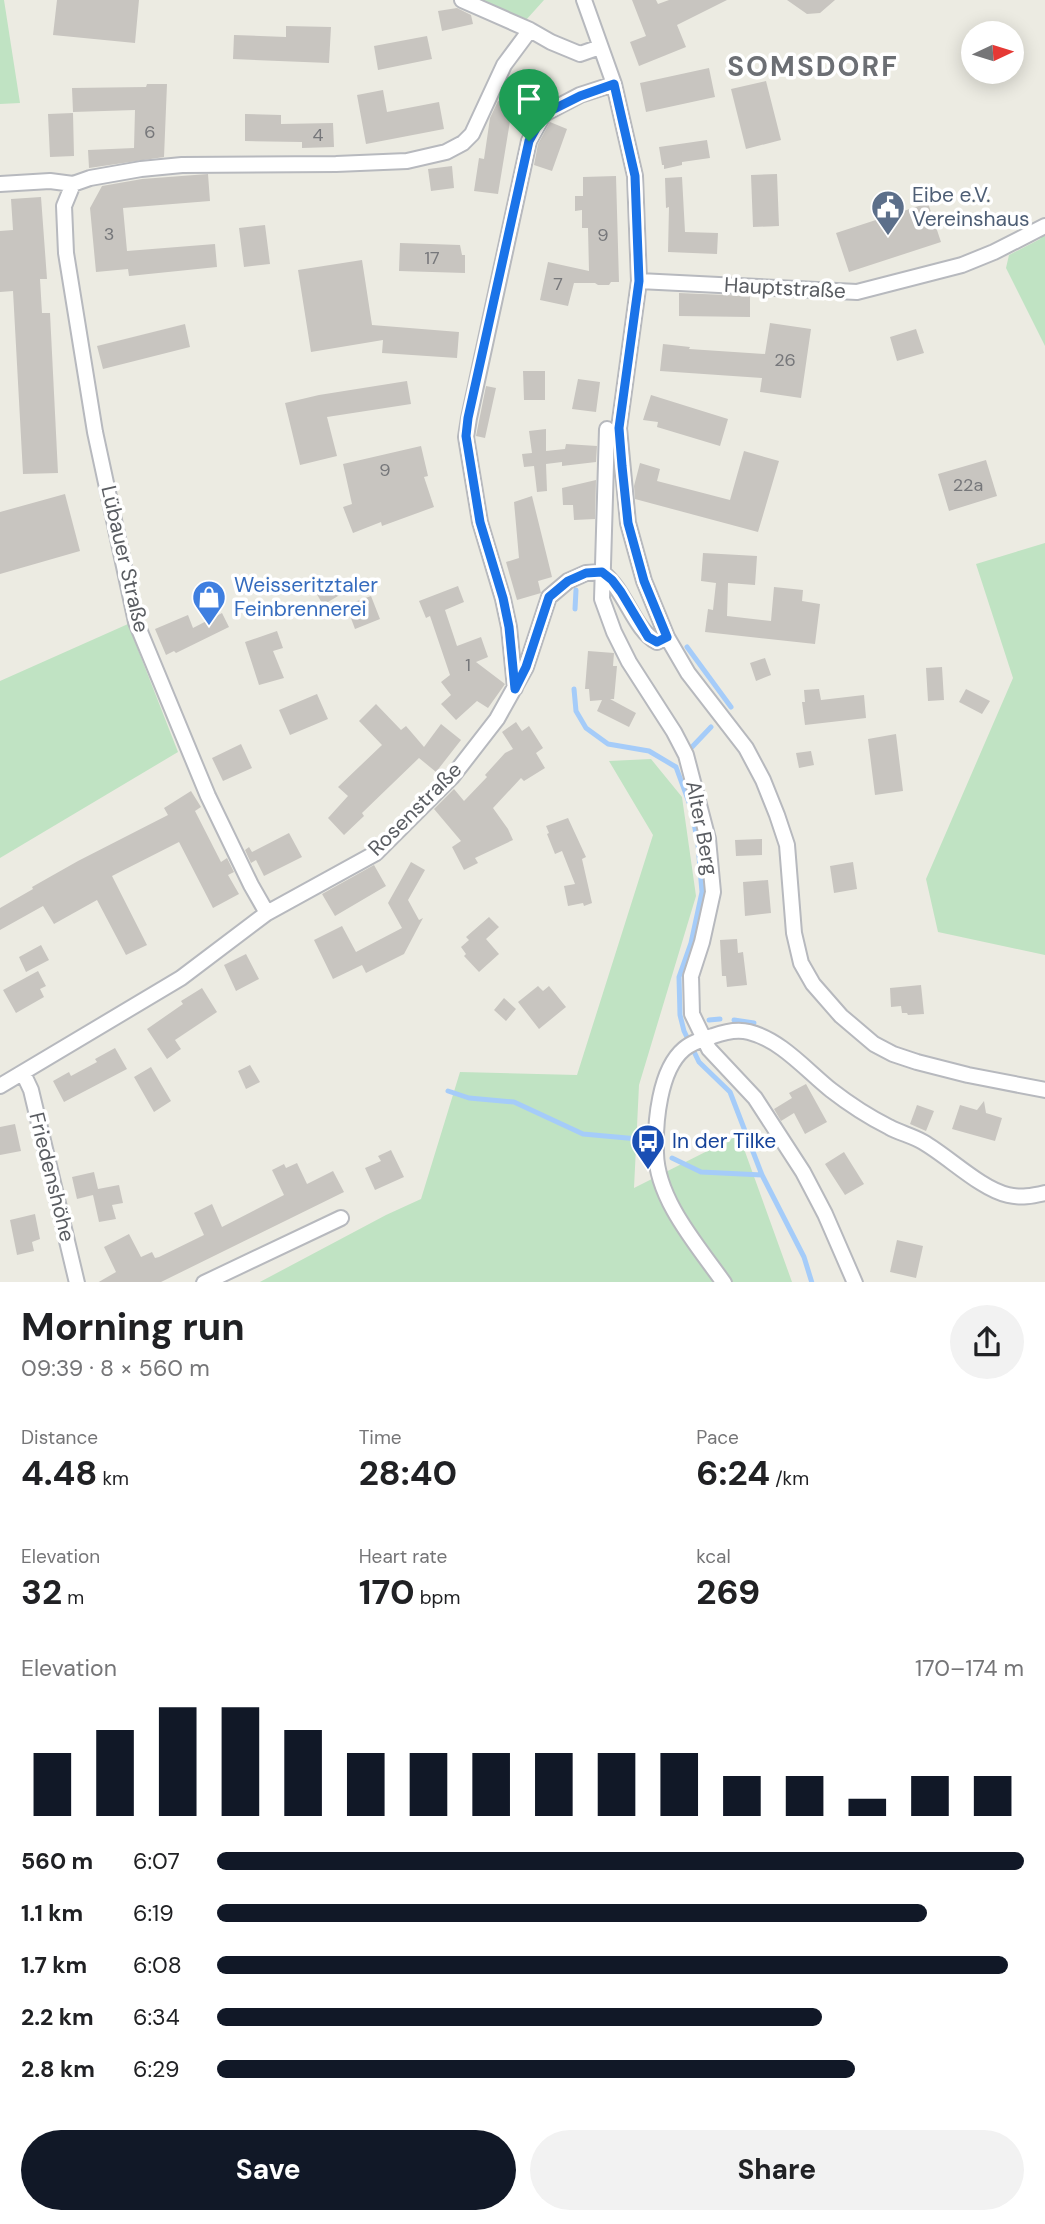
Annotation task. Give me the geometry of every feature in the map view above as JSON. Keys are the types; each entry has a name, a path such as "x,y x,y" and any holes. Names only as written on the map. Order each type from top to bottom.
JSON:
{"street":[{"path":"462,0 580,54 600,47"},
{"path":"584,0 614,84 635,176 639,281 619,428 628,523 644,581 667,637 688,673 746,748 763,780 787,845 794,933 801,962 813,984 841,1016 874,1044 893,1054 916,1062 1045,1090"},
{"path":"0,184 50,181 73,184 90,178 182,165 407,161 446,152 463,143 472,134 504,65 530,30"},
{"path":"515,689 509,627 503,598 480,522 466,436 468,418 529,141 544,114 580,96 614,84"},
{"name":"Lübauer Straße","path":"73,184 64,206 66,253 95,432 136,622 208,796 267,913"},
{"name":"Hauptstraße","path":"639,281 857,292 962,265 1045,226"},
{"name":"Alter Berg","path":"607,429 602,599 629,662 687,755 708,839 713,892 691,976 692,1014 700,1040 755,1098 783,1139 825,1214 855,1282"},
{"path":"602,572 621,592 648,637 657,642 667,637"},
{"name":"Rosenstraße","path":"0,1086 181,978 267,913 376,853 452,777 488,731 526,667 549,597 568,581 586,573 602,572"},
{"path":"723,1282 668,1199 656,1170 657,1109 672,1063 683,1049 724,1032 748,1032 778,1046 860,1111 888,1127 922,1141 993,1189 1009,1195 1027,1197 1045,1193"},
{"name":"Friedenshöhe","path":"23,1073 31,1090 77,1282"},
{"path":"206,1282 341,1218"}],"green space":[{"path":"0,0 4,0 20,103 0,104"},
{"path":"478,0 544,0 526,20"},
{"path":"1045,233 1045,346 1006,268 1009,255 1040,239"},
{"path":"1045,543 1045,955 938,932 926,879 1013,678 976,564"},
{"path":"128,624 178,752 0,858 0,681"},
{"path":"651,759 682,797 696,896 639,1085 634,1188 739,1135 792,1282 260,1282 421,1199 460,1072 577,1075 653,835 609,761"}],"building":[{"path":"57,0 139,0 135,43 53,35"},
{"path":"632,0 656,0 658,4 669,0 727,0 677,25 686,47 639,66 630,42 646,36"},
{"path":"787,0 835,0 820,13 807,14"},
{"path":"457,8 471,15 473,24 442,31 438,11"},
{"path":"286,26 331,27 329,63 233,59 234,35 286,37"},
{"path":"427,36 432,59 378,70 374,46"},
{"path":"709,68 715,97 646,112 640,83"},
{"path":"766,81 781,140 746,149 731,89"},
{"path":"147,84 167,84 164,157 89,168 88,150 134,148 135,110 73,112 72,88 146,87"},
{"path":"383,90 387,112 439,102 444,129 366,144 357,95"},
{"path":"498,101 513,103 498,194 474,191 479,158 484,159 490,118"},
{"path":"73,113 74,156 50,157 48,114"},
{"path":"245,114 281,115 281,124 333,123 334,147 302,148 302,142 245,141"},
{"path":"550,122 567,129 552,171 534,165 538,144"},
{"path":"707,140 710,158 682,162 682,165 664,169 659,147"},
{"path":"452,166 454,188 431,191 428,169"},
{"path":"208,174 210,201 123,208 127,251 215,244 217,267 129,276 128,269 96,272 90,208 102,186 142,179"},
{"path":"777,174 779,226 753,227 751,175"},
{"path":"616,176 619,282 611,282 609,285 574,283 568,306 540,300 548,262 589,271 588,228 582,228 582,210 575,211 575,196 583,196 583,177"},
{"path":"682,177 685,232 718,233 717,254 668,252 669,207 666,208 665,178"},
{"path":"41,197 47,279 40,279 42,313 50,313 58,473 23,474 13,291 0,292 0,231 13,230 11,199"},
{"path":"928,203 941,242 849,272 836,233"},
{"path":"265,225 270,264 244,267 239,228"},
{"path":"400,243 460,245 462,255 465,255 465,273 399,271"},
{"path":"362,260 372,325 459,332 457,358 382,353 383,340 311,352 298,270"},
{"path":"679,293 750,296 750,317 679,316"},
{"path":"770,323 811,329 801,398 760,392 762,378 660,371 663,344 690,347 689,349 765,354"},
{"path":"185,324 190,347 103,369 97,346"},
{"path":"916,329 924,353 897,361 890,337"},
{"path":"523,371 545,371 545,400 524,400"},
{"path":"578,379 600,382 596,412 572,409"},
{"path":"407,381 411,404 327,417 337,456 300,465 285,403"},
{"path":"486,386 496,388 485,438 476,436"},
{"path":"651,395 728,419 720,446 657,427 658,422 643,420"},
{"path":"546,429 546,451 565,449 566,444 597,446 596,462 562,466 562,462 546,464 547,491 537,492 534,466 524,467 522,454 532,453 529,431"},
{"path":"421,446 428,476 424,477 434,507 382,526 381,522 353,533 343,507 352,504 343,464"},
{"path":"744,451 779,461 758,532 635,499 634,486 640,463 660,469 657,481 730,500"},
{"path":"986,460 997,496 949,511 938,474"},
{"path":"596,480 595,519 574,520 573,505 563,505 562,488"},
{"path":"65,494 80,551 0,574 0,512"},
{"path":"532,496 552,577 538,581 541,593 517,600 506,562 519,558 514,502"},
{"path":"703,553 757,556 755,585 728,583 727,616 771,621 774,587 803,590 802,601 820,604 815,644 705,632 708,609 713,610 716,583 701,581"},
{"path":"334,577 343,593 323,605 314,589"},
{"path":"458,586 464,602 445,610 457,646 481,637 488,657 476,662 505,684 488,708 477,701 456,720 441,704 451,695 441,682 450,675 430,616 426,618 419,601"},
{"path":"371,596 380,619 355,629 346,605"},
{"path":"222,613 229,627 176,653 174,651 166,655 155,629 188,615 193,628"},
{"path":"277,631 283,648 273,651 284,678 259,685 245,642"},
{"path":"588,651 614,653 613,666 617,666 614,699 610,699 636,713 629,727 597,711 602,700 590,701 589,689 585,689"},
{"path":"765,658 771,675 756,681 750,663"},
{"path":"942,667 944,700 928,701 926,668"},
{"path":"819,689 821,700 864,695 866,718 805,725 802,702 805,702 804,690"},
{"path":"966,689 990,701 982,714 959,702"},
{"path":"317,694 328,719 290,735 279,710"},
{"path":"376,704 401,730 406,726 424,747 441,724 461,740 436,772 419,758 362,813 364,816 344,835 328,818 348,796 338,787 382,745 359,721"},
{"path":"516,722 522,731 529,726 543,748 536,753 545,768 524,781 521,778 493,808 513,840 475,858 478,863 464,870 452,847 461,841 434,809 454,789 464,801 487,777 485,775 505,753 513,749 502,732"},
{"path":"896,734 903,791 875,795 868,739"},
{"path":"241,744 252,768 223,781 212,758"},
{"path":"811,751 814,765 799,768 796,753"},
{"path":"191,791 201,807 195,811 221,862 227,858 234,872 228,875 239,894 213,908 179,842 112,876 147,945 126,955 97,900 54,924 43,906 0,930 0,908 78,861 168,815 164,808"},
{"path":"568,818 586,857 582,859 592,903 584,906 583,903 568,906 564,886 575,884 562,851 555,854 547,834 549,833 546,826"},
{"path":"289,833 302,857 264,876 256,860 251,863 245,850 249,847 252,852"},
{"path":"762,839 762,855 736,856 735,840"},
{"path":"411,862 425,870 408,900 419,920 423,918 404,954 366,973 362,965 333,979 314,940 342,926 356,952 402,928 388,903"},
{"path":"853,862 857,889 834,893 830,866"},
{"path":"374,865 386,886 335,916 322,894"},
{"path":"768,880 771,913 745,916 743,882"},
{"path":"489,917 499,927 486,939 499,954 479,972 464,956 466,954 461,947 469,940 466,937"},
{"path":"737,939 738,953 743,952 747,985 727,987 726,976 722,976 720,940"},
{"path":"41,945 49,960 26,972 19,957"},
{"path":"246,954 259,979 236,991 224,965"},
{"path":"38,971 46,986 40,989 44,997 16,1013 3,990"},
{"path":"921,985 924,1014 908,1015 902,1013 901,1006 891,1007 890,988"},
{"path":"538,986 543,991 549,986 566,1007 539,1029 518,1002"},
{"path":"202,988 217,1012 175,1040 181,1049 167,1059 147,1029 183,1004 181,1001"},
{"path":"504,998 516,1009 506,1021 494,1010"},
{"path":"115,1048 127,1069 64,1102 53,1081 69,1072 71,1076 97,1062 95,1059"},
{"path":"250,1065 260,1082 246,1089 238,1071"},
{"path":"151,1067 171,1101 154,1112 134,1077"},
{"path":"806,1084 827,1122 805,1134 794,1113 781,1121 774,1109 792,1098 789,1093"},
{"path":"984,1101 986,1113 1002,1118 995,1141 952,1129 960,1105 977,1110"},
{"path":"917,1105 934,1111 926,1131 910,1124"},
{"path":"15,1124 21,1151 0,1155 0,1127"},
{"path":"391,1150 404,1177 375,1190 365,1168 381,1161 378,1156"},
{"path":"844,1152 864,1184 845,1195 825,1164"},
{"path":"297,1163 307,1184 333,1171 344,1192 161,1282 99,1282 116,1272 104,1247 129,1234 141,1257 152,1252 155,1258 159,1257 204,1235 194,1213 212,1204 222,1227 284,1195 272,1170 284,1164 286,1168"},
{"path":"94,1172 98,1189 119,1185 123,1203 112,1205 116,1219 99,1222 93,1195 77,1199 72,1177"},
{"path":"35,1214 40,1239 32,1242 34,1251 17,1255 10,1220"},
{"path":"897,1240 923,1246 916,1278 890,1272"}],"waterway":[{"path":"575,609 576,590"},
{"path":"687,647 731,707"},
{"path":"574,689 576,711 586,728 608,744 649,751 676,767 691,808 698,844 702,892 691,943 679,977 680,1015 684,1031 699,1062 730,1092 762,1175 804,1257 812,1282"},
{"path":"692,747 711,727"},
{"path":"709,1020 720,1019"},
{"path":"734,1020 754,1023"},
{"path":"448,1091 469,1098 514,1102 583,1134 638,1139"},
{"path":"672,1158 701,1172 762,1175"}],"place":[{"name":"Eibe e.V. Vereinshaus","path":"888,237"},
{"name":"Weisseritztaler Feinbrennerei","path":"209,627"},
{"name":"In der Tilke","path":"648,1171"}],"district":[{"name":"SOMSDORF","path":"813,66"}],"route":[{"path":"614,84 635,176 639,281 619,428 622,466 628,523 644,581 667,637 657,642 648,637 612,580 602,572 586,573 558,587 549,597 526,667 515,689 509,627 480,522 466,436 529,141 544,114 580,96 614,84"}]}
